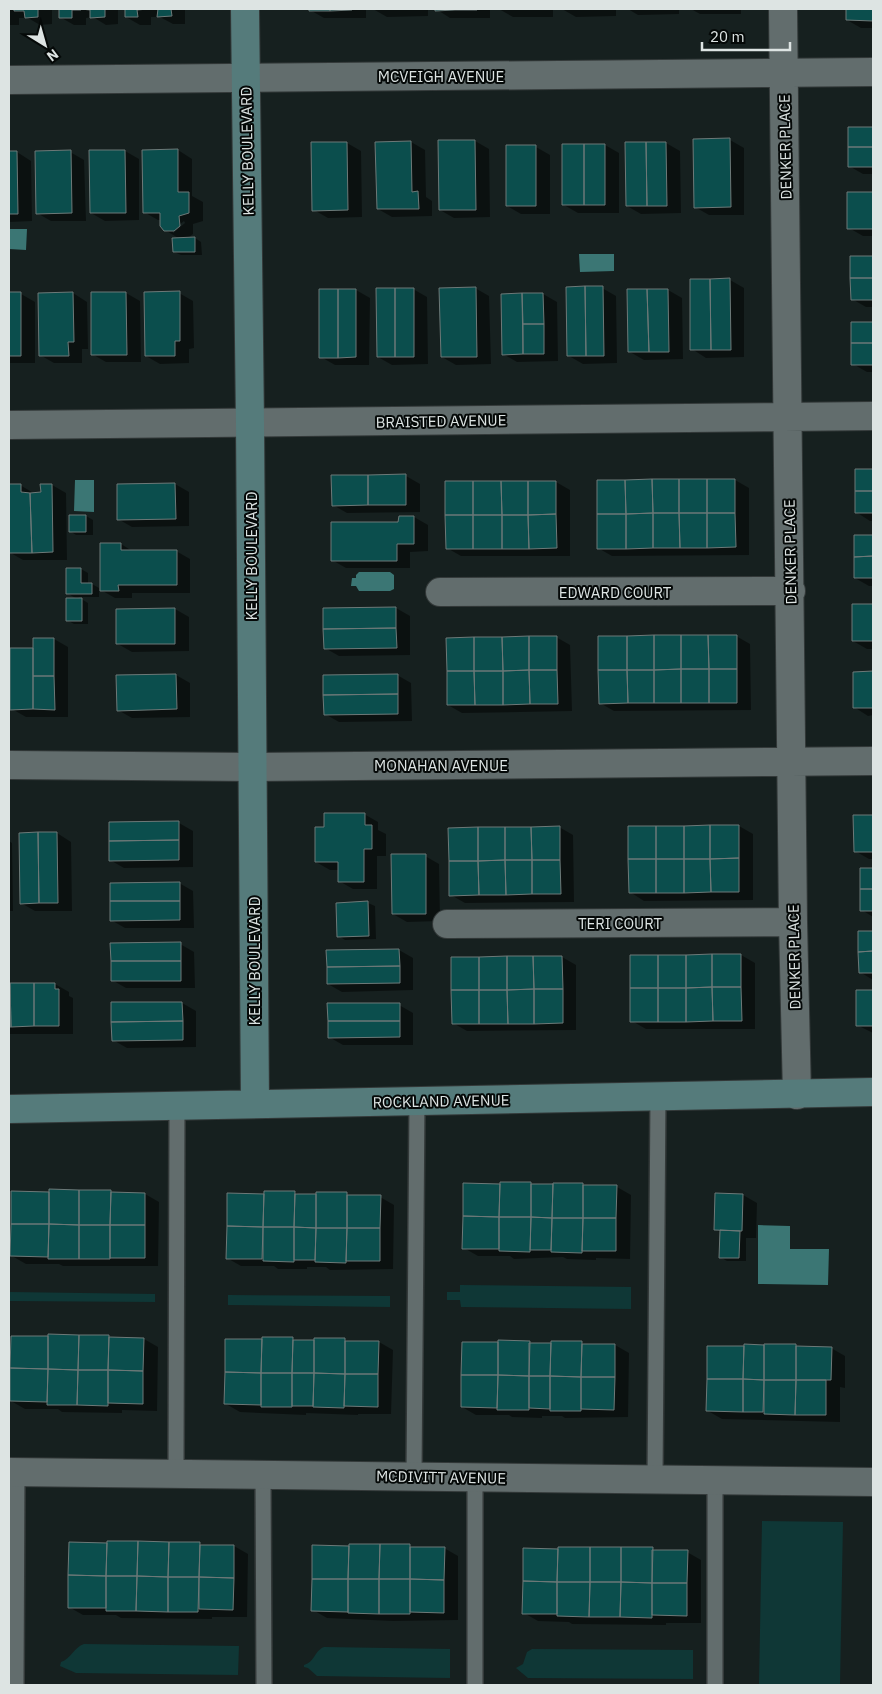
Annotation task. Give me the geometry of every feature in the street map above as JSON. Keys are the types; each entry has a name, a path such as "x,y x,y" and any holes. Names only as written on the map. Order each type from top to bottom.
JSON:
{"street":[{"name":"KELLY BOULEVARD","path":"245,9 255,1104"},
{"name":"DENKER PLACE","path":"783,9 797,1095"},
{"name":"MCVEIGH AVENUE","path":"9,80 873,72"},
{"name":"BRAISTED AVENUE","path":"9,424 873,416"},
{"name":"EDWARD COURT","path":"440,592 791,591"},
{"name":"MONAHAN AVENUE","path":"9,765 252,767 873,761"},
{"name":"TERI COURT","path":"448,924 794,922"},
{"name":"ROCKLAND AVENUE","path":"9,1109 797,1095 873,1092"},
{"name":"MCDIVITT AVENUE","path":"13,1472 873,1482"}],"lane":[{"path":"655,1479 658,1097"},
{"path":"414,1476 417,1101"},
{"path":"176,1474 178,1106"},
{"path":"13,1472 16,1685"},
{"path":"264,1475 264,1685"},
{"path":"475,1477 475,1685"},
{"path":"715,1480 715,1685"}],"shaded area":[{"path":"9,229 27,229 26,250 9,249"},
{"path":"579,254 614,254 614,271 580,272"},
{"path":"75,480 94,480 94,512 74,511"},
{"path":"359,572 390,572 394,575 394,589 390,591 359,591 356,586 351,586 352,578 356,578"},
{"path":"758,1225 790,1226 790,1249 829,1249 828,1285 758,1284"},
{"path":"460,1285 631,1287 631,1309 461,1307 460,1300 447,1300 447,1292 460,1292"},
{"path":"9,1292 155,1294 155,1302 9,1301"},
{"path":"228,1295 390,1296 390,1307 228,1305"},
{"path":"762,1521 843,1522 840,1685 759,1685"},
{"path":"84,1644 239,1646 238,1675 76,1673 60,1666 61,1662"},
{"path":"324,1647 450,1649 450,1678 317,1676 304,1667 304,1665 308,1664 318,1651"},
{"path":"532,1649 693,1650 693,1679 528,1678 516,1668 523,1664 527,1652"}],"building":[{"path":"14,9 38,9 38,17 25,18 24,11 14,11"},
{"path":"59,9 81,10 72,10 72,18 59,18"},
{"path":"81,9 105,9 105,17 90,18 90,10"},
{"path":"125,9 148,9 137,10 138,17 125,17"},
{"path":"158,9 171,9 172,16 157,17"},
{"path":"309,9 330,9 330,11 309,11"},
{"path":"330,9 352,9 352,10 330,11"},
{"path":"435,9 455,9 455,10 435,11"},
{"path":"477,9 477,10 455,10"},
{"path":"846,9 873,9 873,21 846,20"},
{"path":"848,127 873,127 873,147 848,147"},
{"path":"730,138 731,207 694,208 693,139"},
{"path":"438,140 475,140 476,210 439,210"},
{"path":"411,141 412,192 418,191 419,209 377,209 375,142"},
{"path":"311,142 347,142 348,210 312,211"},
{"path":"625,142 646,142 647,206 626,206"},
{"path":"646,142 666,142 667,206 647,206"},
{"path":"562,144 584,144 584,205 562,205"},
{"path":"584,144 605,144 605,205 584,205"},
{"path":"506,145 536,145 536,206 506,206"},
{"path":"848,147 873,147 873,167 848,167"},
{"path":"178,149 178,192 189,192 189,213 179,216 180,226 174,231 164,231 160,226 160,213 143,213 142,150"},
{"path":"71,150 72,213 36,214 35,151"},
{"path":"89,150 125,150 126,213 90,213"},
{"path":"9,151 17,151 18,214 9,214"},
{"path":"847,192 873,192 873,229 847,229"},
{"path":"195,237 195,252 173,252 172,238"},
{"path":"850,256 873,256 873,278 850,278"},
{"path":"730,278 731,350 711,350 710,279"},
{"path":"850,278 873,278 873,300 851,300"},
{"path":"690,279 710,279 711,350 690,350"},
{"path":"585,286 586,356 567,356 566,287"},
{"path":"585,286 603,286 604,356 586,356"},
{"path":"476,287 477,357 441,357 439,288"},
{"path":"376,288 395,288 395,357 377,357"},
{"path":"395,288 414,288 414,357 395,357"},
{"path":"319,289 338,289 338,358 319,358"},
{"path":"338,289 356,289 356,357 338,358"},
{"path":"627,289 647,289 649,352 628,352"},
{"path":"647,289 668,289 669,352 649,352"},
{"path":"180,291 180,341 175,341 175,356 145,356 144,292"},
{"path":"9,292 21,292 21,356 9,356"},
{"path":"73,292 74,342 68,342 69,356 39,356 38,293"},
{"path":"91,292 126,292 127,355 91,355"},
{"path":"522,293 523,354 502,355 501,294"},
{"path":"522,293 543,293 544,324 523,324"},
{"path":"851,322 873,322 873,343 851,343"},
{"path":"523,324 544,324 544,354 523,354"},
{"path":"851,343 873,343 873,365 851,365"},
{"path":"855,469 873,469 873,491 855,491"},
{"path":"406,474 406,505 368,505 368,475"},
{"path":"331,475 368,475 368,505 332,506"},
{"path":"652,479 653,513 626,514 625,480"},
{"path":"652,479 679,479 679,513 653,513"},
{"path":"679,479 707,479 707,513 679,513"},
{"path":"707,479 735,479 735,513 707,513"},
{"path":"597,480 625,480 626,514 597,514"},
{"path":"445,481 473,481 473,515 445,515"},
{"path":"473,481 501,481 502,515 473,515"},
{"path":"501,481 528,481 528,515 502,515"},
{"path":"528,481 556,481 556,514 528,515"},
{"path":"175,483 176,519 117,520 117,484"},
{"path":"9,484 21,484 21,492 30,493 32,553 9,553"},
{"path":"40,484 52,484 53,552 32,553 30,493 41,492"},
{"path":"855,491 873,491 873,513 855,513"},
{"path":"653,513 679,513 680,548 653,548"},
{"path":"653,513 653,548 626,549 626,514"},
{"path":"679,513 707,513 707,548 680,548"},
{"path":"707,513 735,513 736,547 707,548"},
{"path":"556,514 557,548 529,549 528,515"},
{"path":"597,514 626,514 626,549 597,549"},
{"path":"69,515 86,515 86,532 69,532"},
{"path":"445,515 473,515 473,549 446,549"},
{"path":"473,515 502,515 502,549 473,549"},
{"path":"502,515 528,515 529,549 502,549"},
{"path":"399,516 414,516 414,544 397,544 397,561 331,561 331,522 398,522"},
{"path":"854,535 873,535 873,556 854,557"},
{"path":"100,543 121,543 121,550 177,550 177,585 118,585 119,591 100,591"},
{"path":"873,556 873,578 854,578 854,557"},
{"path":"66,568 81,568 81,583 92,583 92,594 66,594"},
{"path":"66,598 82,598 82,621 66,621"},
{"path":"852,604 873,604 873,641 852,641"},
{"path":"396,607 396,628 323,629 323,608"},
{"path":"175,608 175,644 116,644 116,609"},
{"path":"396,628 397,648 324,649 323,629"},
{"path":"654,635 681,635 681,669 654,670"},
{"path":"654,635 654,670 627,670 627,636"},
{"path":"681,635 708,635 709,669 681,669"},
{"path":"708,635 737,635 737,669 709,669"},
{"path":"529,636 557,636 557,670 529,670"},
{"path":"529,636 529,670 503,671 502,637"},
{"path":"598,636 627,636 627,670 598,670"},
{"path":"474,637 502,637 503,671 474,671"},
{"path":"474,637 474,671 447,671 446,638"},
{"path":"33,638 54,638 54,676 33,676"},
{"path":"10,648 33,648 33,709 10,710"},
{"path":"681,669 681,703 654,703 654,670"},
{"path":"681,669 709,669 709,703 681,703"},
{"path":"709,669 737,669 737,703 709,703"},
{"path":"529,670 530,704 503,705 503,671"},
{"path":"529,670 557,670 558,704 530,704"},
{"path":"598,670 627,670 628,703 599,704"},
{"path":"627,670 654,670 654,703 628,703"},
{"path":"447,671 474,671 475,705 447,705"},
{"path":"474,671 503,671 503,705 475,705"},
{"path":"873,671 873,708 853,708 853,672"},
{"path":"176,674 177,709 117,711 116,675"},
{"path":"398,674 398,694 323,695 323,675"},
{"path":"33,676 54,676 55,710 33,709"},
{"path":"398,694 398,714 324,715 323,695"},
{"path":"324,813 365,813 365,825 372,825 372,849 364,849 364,882 338,882 338,862 315,862 315,827 324,827"},
{"path":"853,815 873,815 873,852 854,852"},
{"path":"179,821 179,840 109,841 109,822"},
{"path":"710,825 710,859 684,859 684,826"},
{"path":"710,825 739,825 739,858 710,859"},
{"path":"560,826 560,860 532,860 531,827"},
{"path":"628,826 656,826 656,859 628,859"},
{"path":"656,826 684,826 684,859 656,859"},
{"path":"478,827 478,861 449,861 448,828"},
{"path":"478,827 505,827 505,860 478,861"},
{"path":"505,827 531,827 532,860 505,860"},
{"path":"38,832 39,903 20,904 19,833"},
{"path":"38,832 57,832 58,903 39,903"},
{"path":"179,840 179,860 109,861 109,841"},
{"path":"391,854 426,854 426,914 392,914"},
{"path":"739,858 739,892 711,892 710,859"},
{"path":"628,859 656,859 656,893 629,893"},
{"path":"656,859 684,859 684,893 656,893"},
{"path":"684,859 710,859 711,892 684,893"},
{"path":"505,860 532,860 532,894 506,895"},
{"path":"505,860 506,895 479,895 478,861"},
{"path":"532,860 560,860 561,894 532,894"},
{"path":"449,861 478,861 479,895 449,896"},
{"path":"860,868 873,868 873,889 860,889"},
{"path":"180,882 180,901 110,901 110,883"},
{"path":"860,889 873,889 873,911 860,911"},
{"path":"110,901 180,901 180,920 110,921"},
{"path":"368,901 369,936 337,937 336,903"},
{"path":"858,931 873,931 873,951 858,952"},
{"path":"181,942 181,961 111,961 110,943"},
{"path":"399,949 400,966 327,967 326,950"},
{"path":"873,951 873,973 859,973 858,952"},
{"path":"712,954 741,954 741,987 712,987"},
{"path":"712,954 712,987 686,988 686,955"},
{"path":"630,955 658,955 658,988 630,988"},
{"path":"658,955 686,955 686,988 658,988"},
{"path":"507,956 533,956 534,989 507,990"},
{"path":"507,956 507,990 479,990 479,957"},
{"path":"533,956 562,956 563,989 534,989"},
{"path":"451,957 479,957 479,990 451,990"},
{"path":"111,961 181,961 181,981 111,981"},
{"path":"400,966 400,983 327,984 327,967"},
{"path":"10,983 11,1027 9,1027"},
{"path":"10,983 34,983 34,1026 11,1027"},
{"path":"34,983 55,983 55,989 59,989 59,1026 34,1026"},
{"path":"712,987 713,1021 686,1022 686,988"},
{"path":"712,987 741,987 742,1021 713,1021"},
{"path":"630,988 658,988 658,1022 630,1022"},
{"path":"658,988 686,988 686,1022 658,1022"},
{"path":"534,989 534,1024 508,1024 507,990"},
{"path":"534,989 563,989 563,1023 534,1024"},
{"path":"451,990 479,990 479,1024 452,1024"},
{"path":"479,990 507,990 508,1024 479,1024"},
{"path":"856,990 873,990 873,1026 856,1026"},
{"path":"111,1002 182,1002 183,1021 111,1022"},
{"path":"327,1003 400,1003 400,1021 328,1021"},
{"path":"183,1021 183,1040 112,1041 111,1022"},
{"path":"328,1021 400,1021 400,1037 328,1038"},
{"path":"500,1182 531,1182 531,1217 499,1217"},
{"path":"463,1183 500,1184 499,1217 463,1216"},
{"path":"553,1183 583,1183 583,1218 552,1218"},
{"path":"531,1184 553,1184 552,1218 531,1217"},
{"path":"583,1185 617,1185 616,1218 583,1218"},
{"path":"49,1189 79,1190 79,1225 49,1224"},
{"path":"79,1190 111,1190 110,1225 79,1225"},
{"path":"11,1191 49,1192 49,1224 11,1224"},
{"path":"264,1191 295,1191 294,1227 263,1227"},
{"path":"111,1192 145,1193 145,1225 110,1225"},
{"path":"316,1192 347,1192 347,1228 316,1228"},
{"path":"227,1193 264,1194 263,1227 227,1226"},
{"path":"715,1193 743,1194 742,1231 714,1230"},
{"path":"295,1194 316,1194 316,1228 294,1227"},
{"path":"347,1195 381,1195 380,1228 347,1228"},
{"path":"463,1216 499,1217 499,1249 462,1249"},
{"path":"499,1217 531,1217 530,1252 499,1251"},
{"path":"531,1217 552,1218 551,1250 530,1250"},
{"path":"552,1218 583,1218 582,1253 551,1252"},
{"path":"583,1218 616,1218 616,1251 582,1251"},
{"path":"11,1224 49,1224 48,1257 10,1256"},
{"path":"49,1224 79,1225 79,1259 48,1259"},
{"path":"79,1225 110,1225 110,1259 79,1259"},
{"path":"110,1225 145,1225 145,1258 110,1258"},
{"path":"227,1226 263,1227 262,1259 226,1259"},
{"path":"263,1227 294,1227 294,1262 263,1261"},
{"path":"294,1227 316,1228 315,1260 294,1260"},
{"path":"316,1228 347,1228 346,1263 315,1262"},
{"path":"347,1228 380,1228 380,1261 346,1261"},
{"path":"720,1230 740,1231 739,1258 719,1258"},
{"path":"48,1334 79,1335 78,1370 48,1369"},
{"path":"79,1335 109,1335 108,1370 78,1370"},
{"path":"11,1336 48,1336 48,1369 10,1368"},
{"path":"109,1337 144,1338 143,1371 108,1370"},
{"path":"262,1337 293,1337 292,1373 261,1373"},
{"path":"314,1338 345,1338 345,1374 314,1373"},
{"path":"225,1339 262,1339 261,1373 225,1372"},
{"path":"293,1340 314,1340 314,1373 292,1373"},
{"path":"498,1340 530,1341 529,1376 498,1375"},
{"path":"345,1341 379,1341 378,1374 345,1374"},
{"path":"551,1341 582,1341 581,1377 550,1376"},
{"path":"462,1342 498,1342 498,1375 461,1375"},
{"path":"529,1343 551,1343 550,1376 529,1376"},
{"path":"582,1344 615,1344 615,1377 581,1377"},
{"path":"744,1344 764,1345 764,1380 743,1379"},
{"path":"764,1344 796,1344 796,1380 764,1380"},
{"path":"707,1346 744,1346 743,1379 707,1379"},
{"path":"796,1346 832,1347 831,1380 796,1380"},
{"path":"10,1368 48,1369 47,1402 10,1401"},
{"path":"48,1369 78,1370 77,1405 47,1405"},
{"path":"78,1370 108,1370 108,1406 77,1405"},
{"path":"108,1370 143,1371 143,1404 108,1403"},
{"path":"225,1372 261,1373 261,1405 224,1404"},
{"path":"261,1373 292,1373 292,1407 261,1407"},
{"path":"292,1373 314,1373 313,1406 292,1406"},
{"path":"314,1373 345,1374 344,1408 313,1407"},
{"path":"345,1374 378,1374 378,1407 344,1406"},
{"path":"461,1375 498,1375 497,1408 461,1407"},
{"path":"498,1375 529,1376 529,1410 497,1410"},
{"path":"529,1376 550,1376 550,1409 529,1408"},
{"path":"550,1376 581,1377 581,1411 550,1411"},
{"path":"581,1377 615,1377 614,1410 581,1409"},
{"path":"707,1379 743,1379 743,1412 706,1411"},
{"path":"743,1379 764,1380 763,1412 743,1412"},
{"path":"764,1380 796,1380 795,1415 764,1414"},
{"path":"796,1380 826,1380 826,1415 795,1415"},
{"path":"107,1541 138,1541 137,1576 106,1576"},
{"path":"138,1541 169,1542 168,1577 137,1576"},
{"path":"69,1542 107,1543 106,1576 68,1575"},
{"path":"169,1542 200,1542 199,1577 168,1577"},
{"path":"349,1544 380,1544 379,1579 348,1579"},
{"path":"380,1544 410,1544 410,1579 379,1579"},
{"path":"200,1545 234,1545 234,1578 199,1577"},
{"path":"312,1545 349,1546 348,1579 312,1579"},
{"path":"410,1547 445,1547 444,1580 410,1579"},
{"path":"558,1547 590,1547 590,1582 557,1582"},
{"path":"590,1547 621,1547 621,1582 590,1582"},
{"path":"621,1547 653,1547 652,1583 621,1582"},
{"path":"523,1548 558,1549 557,1582 523,1581"},
{"path":"652,1550 688,1550 687,1583 652,1583"},
{"path":"68,1575 106,1576 106,1608 68,1608"},
{"path":"106,1576 137,1576 136,1611 106,1611"},
{"path":"137,1576 168,1577 168,1612 136,1611"},
{"path":"168,1577 199,1577 198,1612 168,1612"},
{"path":"199,1577 234,1578 233,1610 199,1609"},
{"path":"312,1579 348,1579 348,1612 311,1611"},
{"path":"348,1579 379,1579 379,1614 348,1613"},
{"path":"379,1579 410,1579 410,1614 379,1614"},
{"path":"410,1579 444,1580 444,1613 410,1612"},
{"path":"523,1581 557,1582 557,1614 522,1614"},
{"path":"557,1582 590,1582 589,1617 557,1616"},
{"path":"590,1582 621,1582 620,1617 589,1617"},
{"path":"621,1582 652,1583 652,1618 620,1617"},
{"path":"652,1583 687,1583 687,1616 652,1615"}]}
